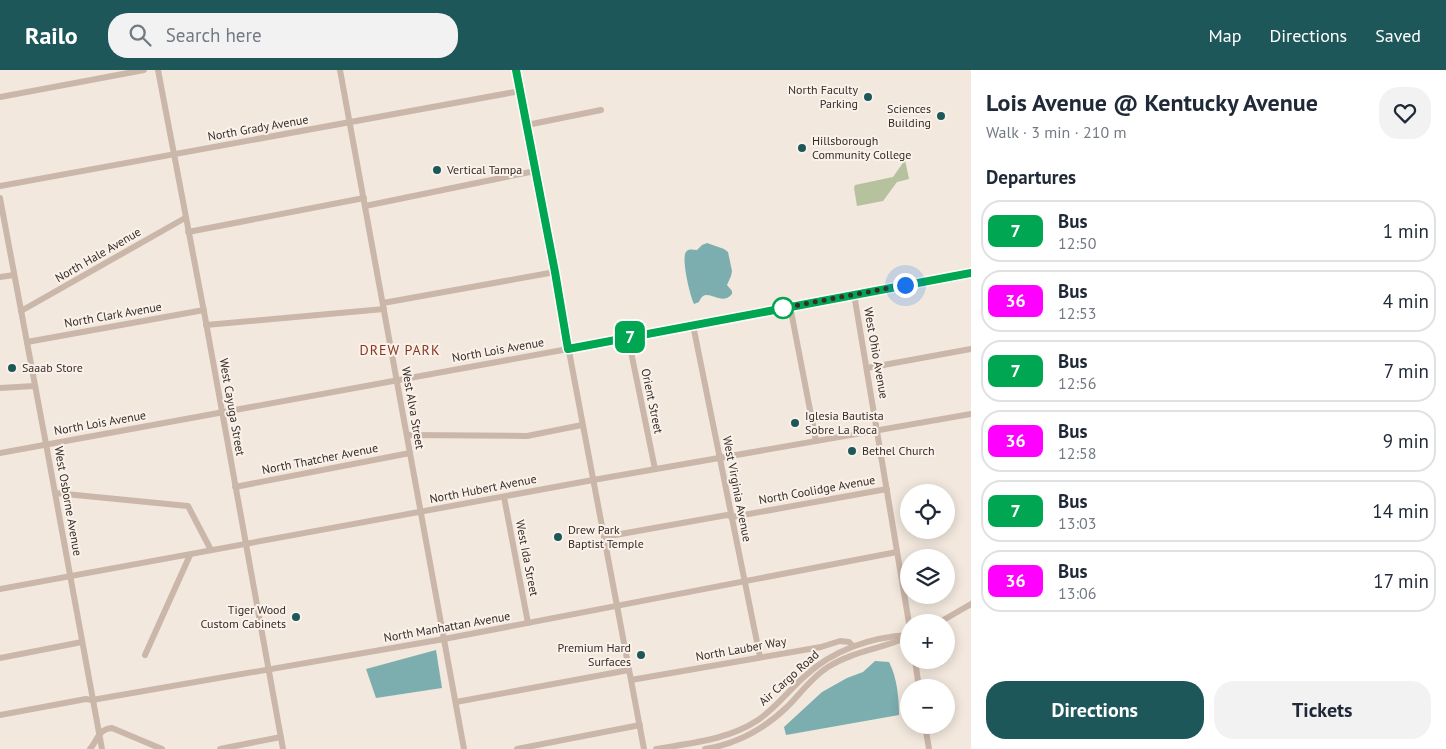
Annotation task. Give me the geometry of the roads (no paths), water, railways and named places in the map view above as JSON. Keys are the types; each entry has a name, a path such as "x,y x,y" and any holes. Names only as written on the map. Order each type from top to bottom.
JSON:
{"street":[{"path":"0,97 144,70"},
{"name":"West Cayuga Street","path":"158,70 204,310 283,749"},
{"name":"West Alva Street","path":"340,70 464,749"},
{"path":"516,70 644,749"},
{"name":"North Grady Avenue","path":"0,186 520,91"},
{"path":"526,125 601,110"},
{"path":"365,206 535,171"},
{"name":"West Osborne Avenue","path":"0,198 102,749"},
{"path":"188,232 364,198"},
{"name":"North Hale Avenue","path":"21,311 185,218"},
{"path":"206,325 383,306 555,272"},
{"name":"North Lois Avenue","path":"0,453 971,273"},
{"path":"0,277 14,275"},
{"name":"West Ohio Avenue","path":"854,294 907,614"},
{"path":"790,306 816,441"},
{"name":"North Clark Avenue","path":"27,342 204,310"},
{"name":"West Virginia Avenue","path":"693,325 760,657"},
{"name":"Orient Street","path":"628,337 655,469"},
{"path":"867,368 971,349"},
{"path":"0,388 34,386"},
{"name":"North Hubert Avenue","path":"0,589 593,480 971,414"},
{"path":"406,435 527,436 582,425"},
{"name":"North Thatcher Avenue","path":"235,487 410,453"},
{"name":"North Coolidge Avenue","path":"604,537 727,515 732,517 887,489"},
{"path":"54,493 188,506 211,550"},
{"name":"West Ida Street","path":"504,497 528,623"},
{"name":"North Manhattan Avenue","path":"0,715 444,639 897,552"},
{"path":"144,655 190,554"},
{"path":"954,614 971,604"},
{"name":"Air Cargo Road","path":"656,749 719,737 743,728 771,710 804,676 820,663 853,646 868,641 900,636"},
{"name":"Air Cargo Road","path":"705,749 741,738 769,723 821,672 837,661 862,651 893,644 900,640"},
{"path":"0,658 82,642"},
{"name":"North Lauber Way","path":"631,680 821,647 840,642 849,642 853,646"},
{"path":"456,702 629,670"},
{"path":"517,749 640,725"},
{"path":"90,749 99,733 106,728 112,728 162,749"},
{"path":"926,734 929,749"},
{"path":"220,749 281,737"}],"water":[{"path":"707,243 728,252 732,271 727,285 732,294 723,299 705,295 699,302 694,304 687,277 685,256 688,250 697,250"},
{"path":"436,650 442,688 376,698 366,669"},
{"path":"875,661 889,662 892,668 897,688 899,715 786,735 784,727 822,692 847,678 863,672"}],"place":[{"name":"North Faculty Parking","path":"868,97"},
{"name":"Sciences Building","path":"941,116"},
{"name":"Hillsborough Community College","path":"802,148"},
{"name":"Vertical Tampa","path":"437,170"},
{"name":"Saaab Store","path":"12,368"},
{"name":"Iglesia Bautista Sobre La Roca","path":"795,423"},
{"name":"Bethel Church","path":"852,451"},
{"name":"Drew Park Baptist Temple","path":"558,537"},
{"name":"Tiger Wood Custom Cabinets","path":"296,617"},
{"name":"Premium Hard Surfaces","path":"641,655"}],"district":[{"name":"DREW PARK","path":"400,350"}]}
